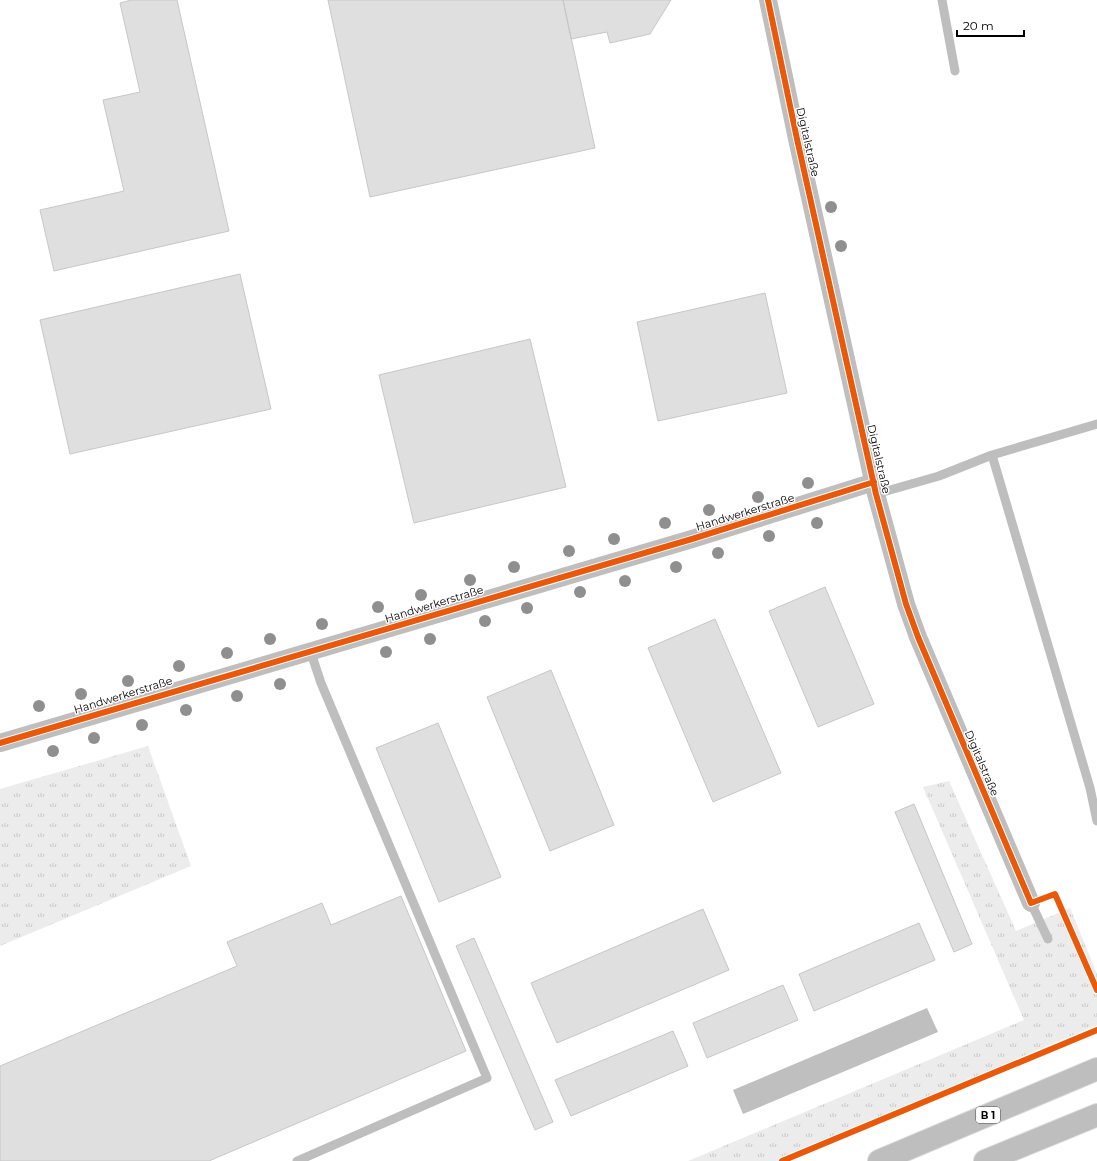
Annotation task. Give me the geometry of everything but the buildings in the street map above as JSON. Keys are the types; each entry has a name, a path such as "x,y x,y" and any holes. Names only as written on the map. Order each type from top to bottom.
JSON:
{"main road":[{"name":"B 1","path":"878,1161 1097,1069"},
{"path":"985,1161 1097,1115"}],"street":[{"name":"Digitalstraße","path":"768,0 797,139 875,488 906,604 918,637 1031,903"},
{"name":"Handwerkerstraße","path":"0,743 310,650 706,535 875,488"}],"lane":[{"path":"942,0 955,71"},
{"path":"875,488 939,476 992,455 1097,424"},
{"path":"992,455 1090,788 1097,821"},
{"path":"297,1161 487,1078 321,683 310,650"},
{"path":"1031,903 1048,940"}],"green space":[{"path":"148,746 191,866 0,946 0,789"},
{"path":"949,781 1016,931 1070,908 1097,974 1097,1025 776,1161 688,1161 1024,1020 923,787"}],"shaded area":[{"path":"927,1008 938,1032 743,1114 733,1090"}],"cycle path":[{"path":"768,0 797,139 876,494 906,604 918,637 1031,903 1055,894 1097,990"},
{"path":"0,743 692,539 874,482"},
{"path":"782,1161 1097,1030"}]}
